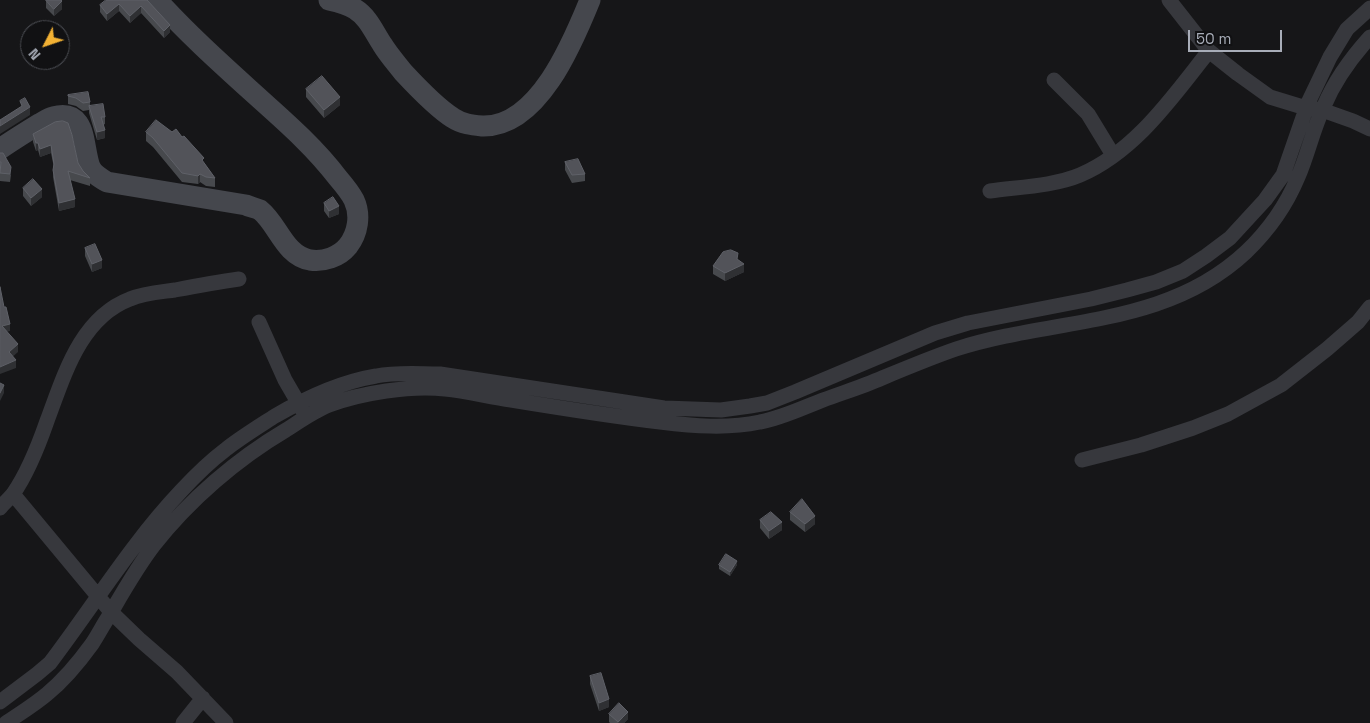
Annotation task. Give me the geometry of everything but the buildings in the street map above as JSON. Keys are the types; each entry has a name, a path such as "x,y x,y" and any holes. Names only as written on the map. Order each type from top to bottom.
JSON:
{"main road":[{"path":"0,148 52,117 69,116 78,122 81,129 90,168 106,182 246,205 259,210 288,246 299,255 308,259 325,260 340,254 346,249 352,241 358,214 354,200 328,164 296,131 182,27 157,0"},
{"path":"329,0 355,9 366,19 403,72 439,107 454,119 470,125 486,126 511,119 537,97 564,58 590,0"}],"street":[{"path":"1169,0 1209,51 1270,97 1353,121 1370,129"},
{"path":"1314,109 1308,102 1334,50 1347,29 1370,8"},
{"path":"6,723 46,695 66,676 92,644 152,547 183,511 213,483 262,444 327,406 356,397 415,388 443,388 489,397 664,415 721,410 767,402 935,333 968,323 1091,299 1156,282 1183,272 1230,238 1265,200 1283,175 1314,109 1352,57 1370,37"},
{"path":"990,191 1061,181 1096,167 1130,142 1154,119 1209,51"},
{"path":"1054,80 1088,114 1113,155"},
{"path":"0,702 50,663 134,546 162,511 192,479 224,450 298,402 349,382 378,376 440,374 490,380 712,426 758,423 779,417 963,347 1054,327 1106,318 1168,301 1198,287 1226,269 1247,250 1266,231 1285,205 1299,176 1314,109"},
{"path":"0,508 13,494 32,459 58,391 78,346 96,321 114,307 132,298 239,279"},
{"path":"1082,460 1141,445 1194,428 1228,414 1281,385 1358,322 1370,307"},
{"path":"259,322 285,380 307,417"},
{"path":"855,366 866,384"},
{"path":"489,397 490,380"},
{"path":"13,494 111,612 177,672 226,723"},
{"path":"183,723 203,698"}]}
